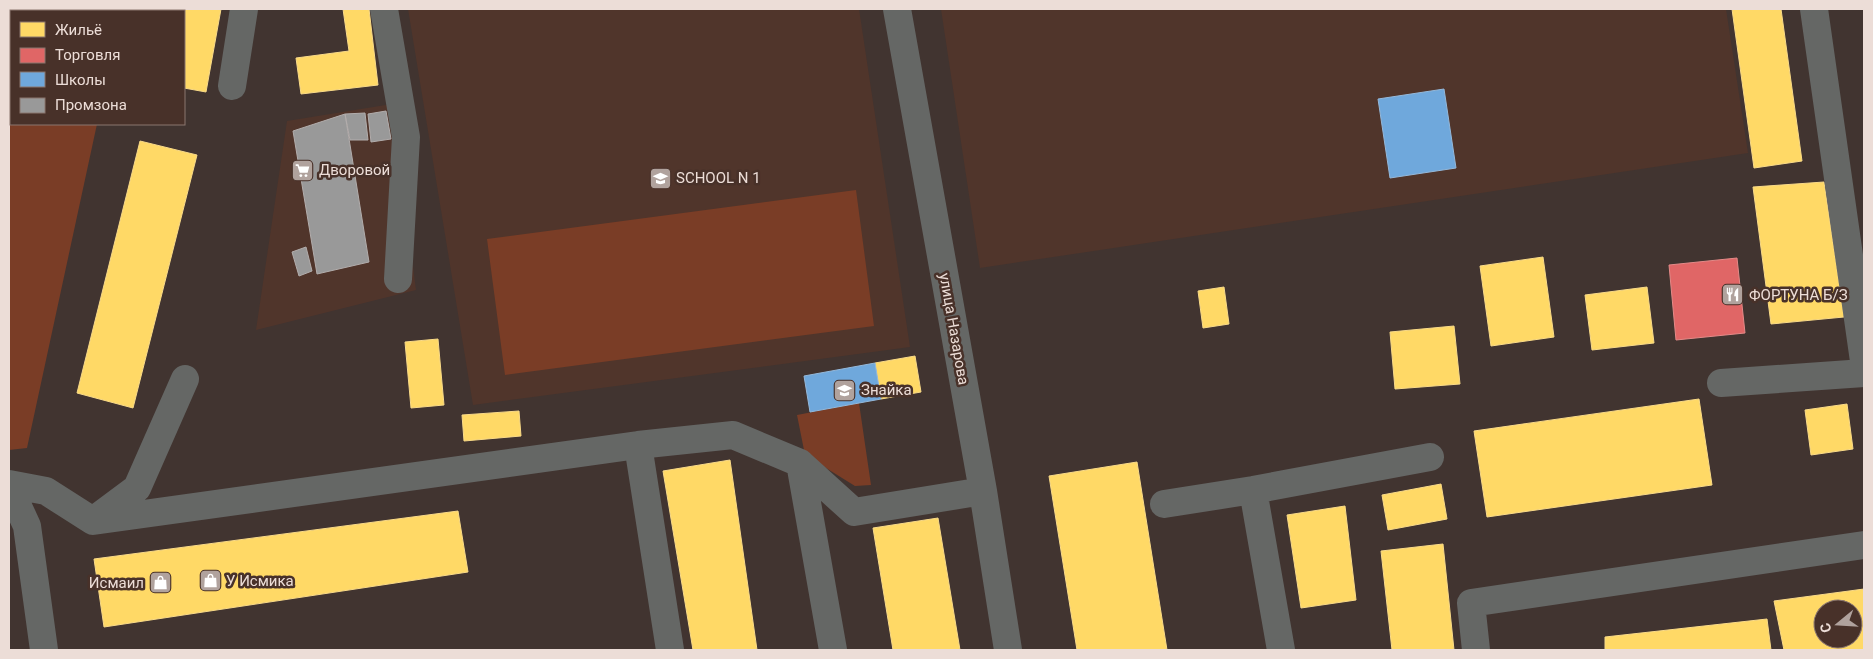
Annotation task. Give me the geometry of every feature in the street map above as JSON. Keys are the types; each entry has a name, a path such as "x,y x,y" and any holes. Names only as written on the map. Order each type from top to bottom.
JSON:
{"street":[{"path":"232,86 244,9"},
{"path":"384,9 406,137 398,279"},
{"name":"улица Назарова","path":"898,9 1008,650"},
{"path":"1814,9 1864,361"},
{"path":"1721,383 1864,373"},
{"path":"93,521 137,488 185,379"},
{"path":"9,486 46,491 93,521 638,445 733,435 800,463 854,512 982,491"},
{"path":"638,445 670,650"},
{"path":"1164,504 1253,490 1430,457"},
{"path":"800,463 833,650"},
{"path":"9,486 27,526 44,650"},
{"path":"1253,490 1281,650"},
{"path":"1476,650 1471,603 1864,545"}],"shaded area":[{"path":"9,9 111,9 10,10 10,125 97,125 27,448 9,450"},
{"name":"SCHOOL N 1","path":"408,9 859,9 910,347 473,405"},
{"path":"941,9 1726,9 1748,153 980,268"},
{"path":"392,104 416,290 256,330 287,121"},
{"path":"856,190 874,326 505,375 487,239"},
{"path":"859,403 871,485 855,486 805,455 797,415"}],"building: Жильё":[{"path":"221,9 206,92 185,88 185,10 162,10"},
{"path":"343,9 369,9 378,85 301,94 296,58 349,51"},
{"path":"1732,9 1781,9 1802,161 1754,168"},
{"path":"140,141 197,155 133,408 77,393"},
{"path":"1824,182 1844,317 1771,324 1753,187"},
{"path":"1543,257 1554,337 1491,346 1480,266"},
{"path":"1224,287 1229,324 1203,328 1198,291"},
{"path":"1647,287 1654,343 1592,350 1585,295"},
{"path":"1454,326 1460,384 1395,389 1390,332"},
{"path":"438,339 444,405 411,408 405,342"},
{"path":"915,356 921,392 881,399 875,363"},
{"path":"1699,399 1712,485 1487,517 1474,431"},
{"path":"1847,404 1853,449 1811,455 1805,410"},
{"path":"519,411 521,436 464,441 462,415"},
{"path":"730,460 757,650 693,650 663,471"},
{"path":"1137,462 1167,650 1077,650 1049,476"},
{"path":"1441,484 1447,519 1388,530 1382,495"},
{"path":"1345,506 1356,600 1301,608 1287,515"},
{"path":"458,511 468,572 104,627 94,559"},
{"path":"938,518 960,650 893,650 873,528"},
{"path":"1443,544 1454,650 1392,650 1381,551"},
{"path":"1864,589 1864,650 1784,650 1774,601"},
{"path":"1767,619 1771,650 1605,650 1605,637"}],"building: Торговля":[{"path":"1737,258 1745,333 1676,340 1669,265"}],"building: Школы":[{"path":"1444,89 1456,168 1390,178 1378,99"},
{"path":"875,363 881,399 810,412 804,376"}],"building: Промзона":[{"path":"386,111 391,139 371,142 368,114"},
{"path":"365,113 368,140 350,140 345,114"},
{"path":"345,114 369,262 317,274 293,131"},
{"path":"306,247 312,271 299,276 292,252"}],"place":[{"name":"Дворовой","path":"303,170"},
{"name":"SCHOOL N 1","path":"660,178"},
{"name":"ФОРТУНА Б/З","path":"1733,295"},
{"name":"Знайка","path":"845,390"},
{"name":"У Исмика","path":"210,581"},
{"name":"Исмаил","path":"160,583"}]}
